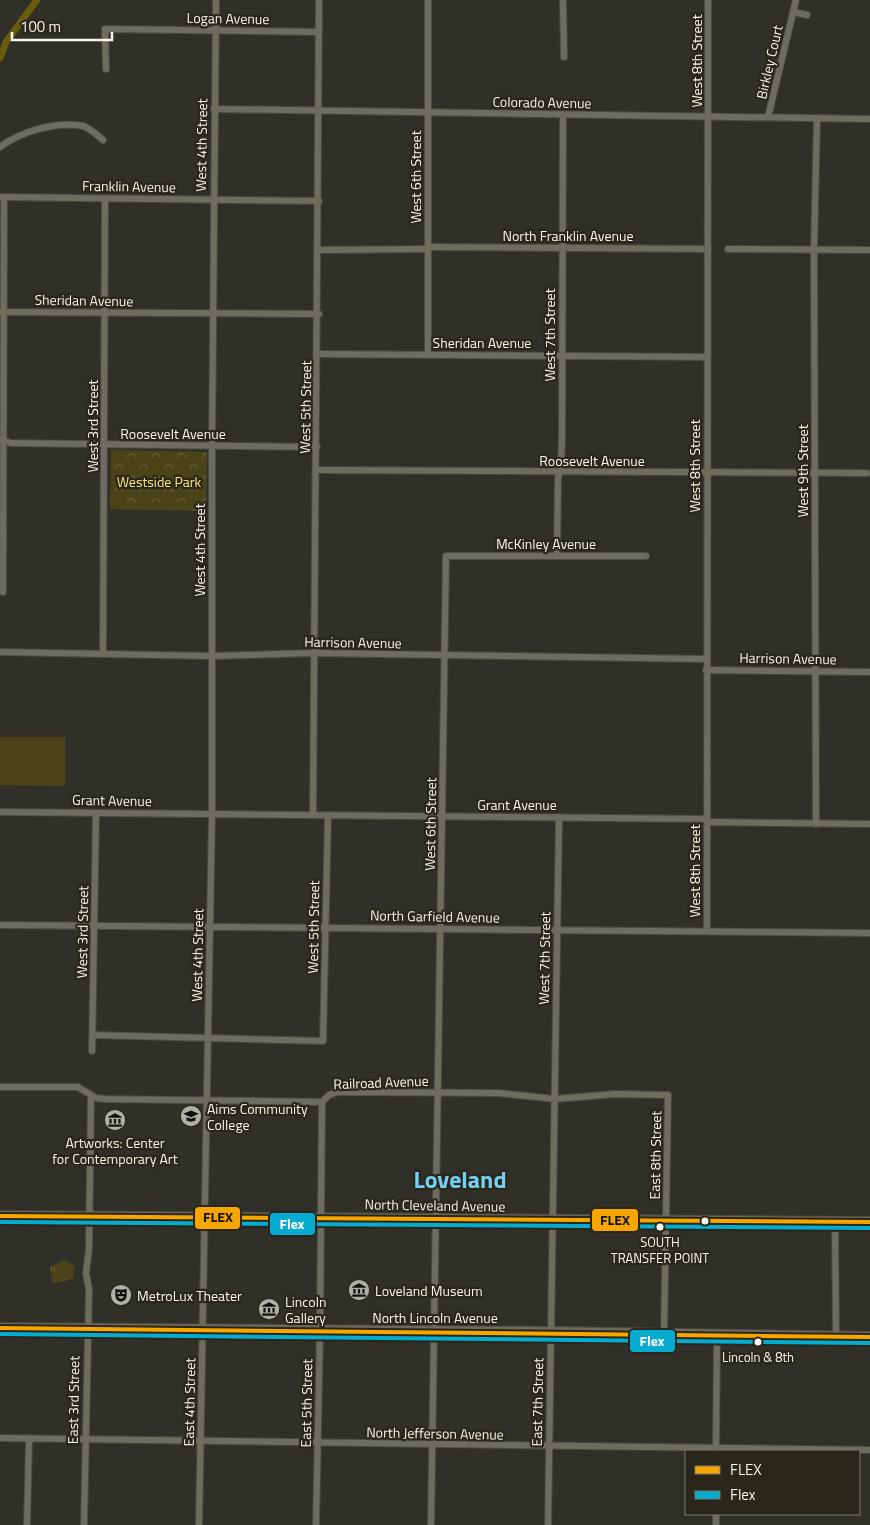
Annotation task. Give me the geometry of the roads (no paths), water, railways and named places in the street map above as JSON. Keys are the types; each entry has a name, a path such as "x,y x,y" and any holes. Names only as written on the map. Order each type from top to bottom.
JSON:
{"highway":[{"name":"North Cleveland Avenue","path":"0,1216 870,1222"},
{"name":"North Lincoln Avenue","path":"0,1328 551,1332 870,1337"}],"street":[{"name":"West 4th Street","path":"207,1100 212,814 212,314 216,0"},
{"name":"West 5th Street","path":"313,814 320,110 319,0"},
{"name":"West 6th Street","path":"428,0 428,355"},
{"path":"563,0 564,57"},
{"name":"West 8th Street","path":"706,931 708,0"},
{"name":"Birkley Court","path":"768,118 796,0"},
{"name":"Birkley Court","path":"793,12 807,15"},
{"name":"Logan Avenue","path":"106,69 105,30 319,32"},
{"name":"Colorado Avenue","path":"214,109 818,119 870,118"},
{"name":"West 7th Street","path":"557,556 559,472 562,447 563,114"},
{"name":"West 9th Street","path":"816,824 814,249 818,119"},
{"path":"0,147 17,138 54,126 85,126 103,140"},
{"path":"2,197 3,592"},
{"name":"Franklin Avenue","path":"2,197 318,201"},
{"name":"West 3rd Street","path":"102,654 105,199"},
{"name":"North Franklin Avenue","path":"318,250 563,247 708,249"},
{"path":"728,249 870,250"},
{"name":"Sheridan Avenue","path":"2,312 318,314"},
{"name":"Sheridan Avenue","path":"318,354 707,357"},
{"name":"Roosevelt Avenue","path":"2,440 11,443 104,446 317,447"},
{"name":"Roosevelt Avenue","path":"317,470 706,473 867,472"},
{"name":"West 6th Street","path":"432,1525 446,556"},
{"name":"McKinley Avenue","path":"446,556 646,556"},
{"name":"Harrison Avenue","path":"0,652 211,656 315,653 706,659"},
{"name":"Harrison Avenue","path":"706,670 870,672"},
{"name":"Grant Avenue","path":"0,812 559,817 870,824"},
{"name":"West 3rd Street","path":"92,1051 96,813"},
{"name":"West 5th Street","path":"208,1037 323,1041 328,815"},
{"name":"West 7th Street","path":"555,1099 559,817"},
{"name":"North Garfield Avenue","path":"0,925 870,933"},
{"path":"93,1035 208,1037"},
{"name":"Railroad Avenue","path":"0,1086 78,1087 91,1096 101,1099 322,1102 329,1095 338,1092 498,1093 555,1099 615,1094 668,1096"},
{"name":"East 3rd Street","path":"84,1525 91,1096"},
{"name":"East 8th Street","path":"664,1334 668,1096"},
{"name":"East 7th Street","path":"548,1525 555,1099"},
{"name":"East 4th Street","path":"199,1525 207,1100"},
{"name":"East 5th Street","path":"316,1525 322,1102"},
{"path":"835,1222 836,1336"},
{"path":"716,1336 716,1450"},
{"name":"North Jefferson Avenue","path":"0,1438 716,1450 870,1450"},
{"path":"27,1525 29,1439"}],"waterway":[{"path":"0,58 6,42 37,0"}],"place":[{"name":"Aims Community College","path":"191,1116"},
{"name":"Artworks: Center for Contemporary Art","path":"115,1120"},
{"name":"SOUTH TRANSFER POINT","path":"660,1227"},
{"name":"Loveland Museum","path":"359,1290"},
{"name":"MetroLux Theater","path":"121,1295"},
{"name":"Lincoln Gallery","path":"269,1309"},
{"name":"Lincoln & 8th","path":"758,1342"}],"district":[{"name":"Loveland","path":"460,1179"}],"park label":[{"name":"Westside Park","path":"159,481"}]}
